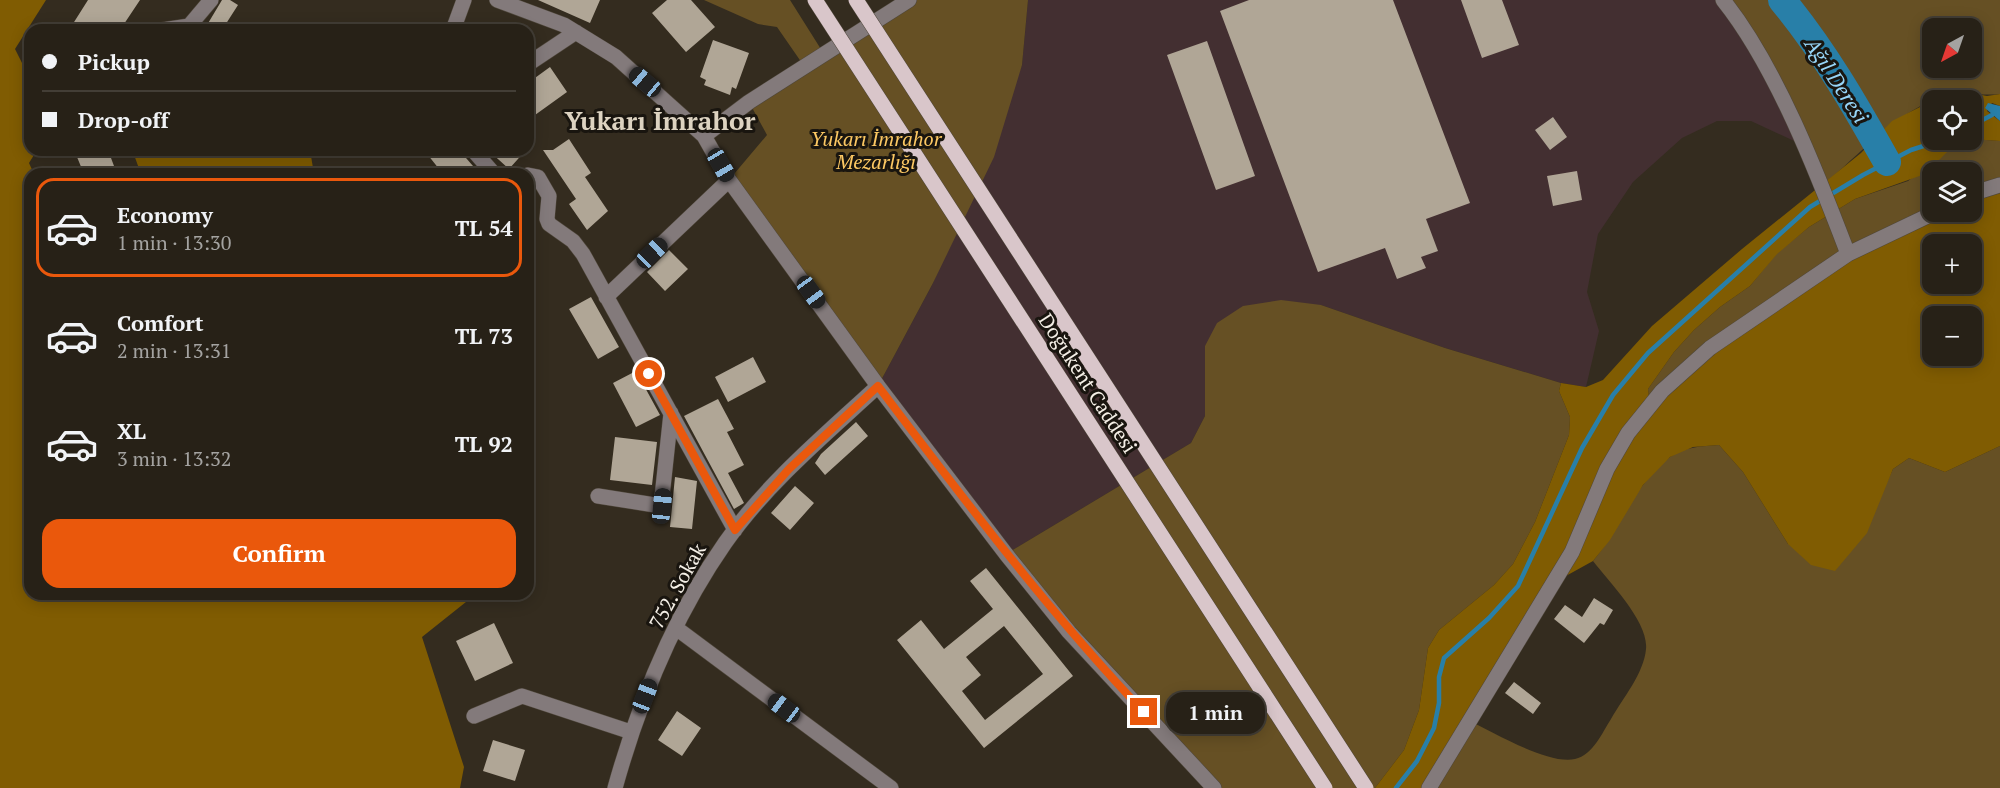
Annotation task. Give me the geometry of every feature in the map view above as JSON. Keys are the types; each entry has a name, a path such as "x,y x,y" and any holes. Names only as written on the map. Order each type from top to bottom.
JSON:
{"main road":[{"name":"Doğukent Caddesi","path":"815,0 1325,788"},
{"name":"Doğukent Caddesi","path":"856,0 1366,788"}],"street":[{"path":"191,24 212,0"},
{"path":"455,24 464,0"},
{"path":"498,0 576,32 616,57 704,136 729,180 878,386 1006,554 1069,632 1214,788"},
{"path":"704,136 750,102 909,0"},
{"path":"1723,0 1736,16 1773,82 1825,192 1848,254"},
{"path":"534,60 576,32"},
{"path":"478,156 489,168"},
{"path":"534,176 538,177 546,188 549,224 573,241 583,254 735,530"},
{"path":"606,297 729,180"},
{"path":"1982,191 2000,185"},
{"path":"1429,788 1572,552 1607,469 1641,417 1662,392 1710,348 1848,254 1922,219"},
{"name":"752. Sokak","path":"615,788 631,732 676,628 708,570 735,530 789,469 878,386"},
{"path":"598,496 662,506 671,413"},
{"path":"676,628 891,788"},
{"path":"474,716 522,696 631,732"}],"shaded area":[{"path":"0,0 46,0 31,24 24,24 24,35 15,49 24,67 24,156 33,156 29,163 31,168 24,168 24,600 468,600 422,637 464,767 460,788 0,788"},
{"path":"1028,0 1723,0 1803,145 1751,121 1717,121 1682,138 1633,182 1598,234 1587,292 1599,331 1586,387 1561,383 1445,348 1321,305 1205,346 1205,416 1191,443 1006,554 878,386 933,283 1022,65"},
{"path":"2000,94 2000,106 1992,103 1987,111 2000,121 2000,141 1982,140 1982,95"},
{"path":"1922,106 1922,150 1949,150 1937,162 1922,162 1922,175 1855,199 1809,227 1777,254 1750,286 1720,307 1674,352 1648,389 1650,406 1756,315 1922,220 1922,222 1982,222 1982,191 2000,185 2000,446 1945,472 1909,458 1893,469 1867,533 1835,571 1811,565 1788,544 1743,472 1719,445 1693,447 1670,457 1643,485 1610,540 1593,561 1555,582 1429,788 1375,788 1404,750 1419,710 1428,648 1439,630 1494,585 1513,564 1535,522 1569,435 1570,417 1559,391 1561,383 1586,387 1603,380 1652,326 1742,249 1861,153 1892,121"},
{"path":"134,156 311,156 313,168 139,168"}],"green space":[{"name":"Yukarı İmrahor Mezarlığı","path":"704,0 790,0 824,54 909,0 1028,0 1022,65 994,157 933,283 878,386 729,180 767,135 749,102 804,66 777,27 758,24"},
{"path":"1723,0 2000,0 2000,94 1982,94 1982,90 1922,90 1922,105 1895,122 1822,186"},
{"path":"1982,140 2000,141 2000,185 1982,191 1982,162 1932,162 1948,150 1982,150"},
{"path":"1922,170 1922,219 1650,407 1648,389 1674,352 1720,307 1750,286 1776,254 1809,227 1855,199 1908,181"},
{"path":"1281,300 1321,305 1445,348 1561,383 1559,391 1570,417 1569,435 1535,522 1513,564 1494,585 1439,630 1428,648 1419,710 1404,750 1375,788 1214,788 1006,554 1191,443 1205,416 1205,346 1217,323 1243,306"},
{"path":"1719,445 1743,472 1788,544 1881,495 1893,469 1909,458 1945,472 2000,446 2000,788 1429,788 1468,720 1521,746 1550,757 1564,760 1575,759 1592,748 1637,676 1646,649 1645,638 1635,615 1593,561 1638,492 1658,467 1681,451"}],"water":[{"path":"1988,103 2000,106 2000,121 1985,108"}],"building":[{"path":"88,0 140,0 124,24 73,24"},
{"path":"222,0 230,0 238,5 226,24 208,24"},
{"path":"538,0 600,0 590,23"},
{"path":"667,0 691,0 715,27 686,52 652,13"},
{"path":"1249,0 1393,0 1470,203 1426,219 1438,251 1421,257 1426,268 1397,279 1385,248 1318,272 1220,11"},
{"path":"1461,0 1502,0 1519,45 1482,58"},
{"path":"713,40 749,53 736,89 732,87 730,95 704,85 706,80 700,77"},
{"path":"1207,41 1255,176 1216,190 1167,55"},
{"path":"550,67 567,92 535,115 534,114 534,79"},
{"path":"1553,117 1567,137 1550,150 1535,130"},
{"path":"569,139 591,173 585,177 608,211 587,230 569,204 576,199 543,150 553,150"},
{"path":"110,156 115,168 82,168 77,157"},
{"path":"429,156 464,156 473,166 470,168 438,168"},
{"path":"495,156 521,156 508,168"},
{"path":"1577,171 1582,200 1553,206 1547,176"},
{"path":"669,250 688,269 665,291 647,272"},
{"path":"591,297 619,347 598,359 569,309"},
{"path":"753,357 766,382 728,402 715,377"},
{"path":"636,371 660,415 636,427 613,383"},
{"path":"718,399 734,429 727,432 744,465 728,473 744,503 734,509 684,416"},
{"path":"856,422 868,436 825,475 815,463 821,454"},
{"path":"615,437 657,442 652,485 610,480"},
{"path":"675,477 697,481 692,529 670,527"},
{"path":"795,486 814,503 790,530 771,513"},
{"path":"986,568 1073,676 984,748 897,640 921,620 944,649 993,609 970,581","holes":["1004,626 1043,674 985,720 962,691 981,675 966,657"]},
{"path":"1594,598 1613,610 1604,625 1600,623 1584,643 1554,619 1565,605 1582,617"},
{"path":"494,623 513,663 475,681 456,641"},
{"path":"1514,682 1541,703 1533,714 1505,693"},
{"path":"677,711 701,728 682,756 658,740"},
{"path":"493,740 525,750 515,781 483,771"}],"waterway":[{"name":"Ağıl Deresi","path":"1782,0 1851,99 1887,162"},
{"path":"1982,120 1992,115"},
{"path":"1396,788 1417,761 1434,728 1439,703 1439,677 1444,658 1489,618 1518,586 1582,448 1613,395 1648,353 1810,207 1863,175 1922,146"}],"district":[{"name":"Yukarı İmrahor","path":"660,120"}],"route":[{"path":"649,374 735,530 789,469 878,386 1006,554 1069,632 1144,712"}]}
